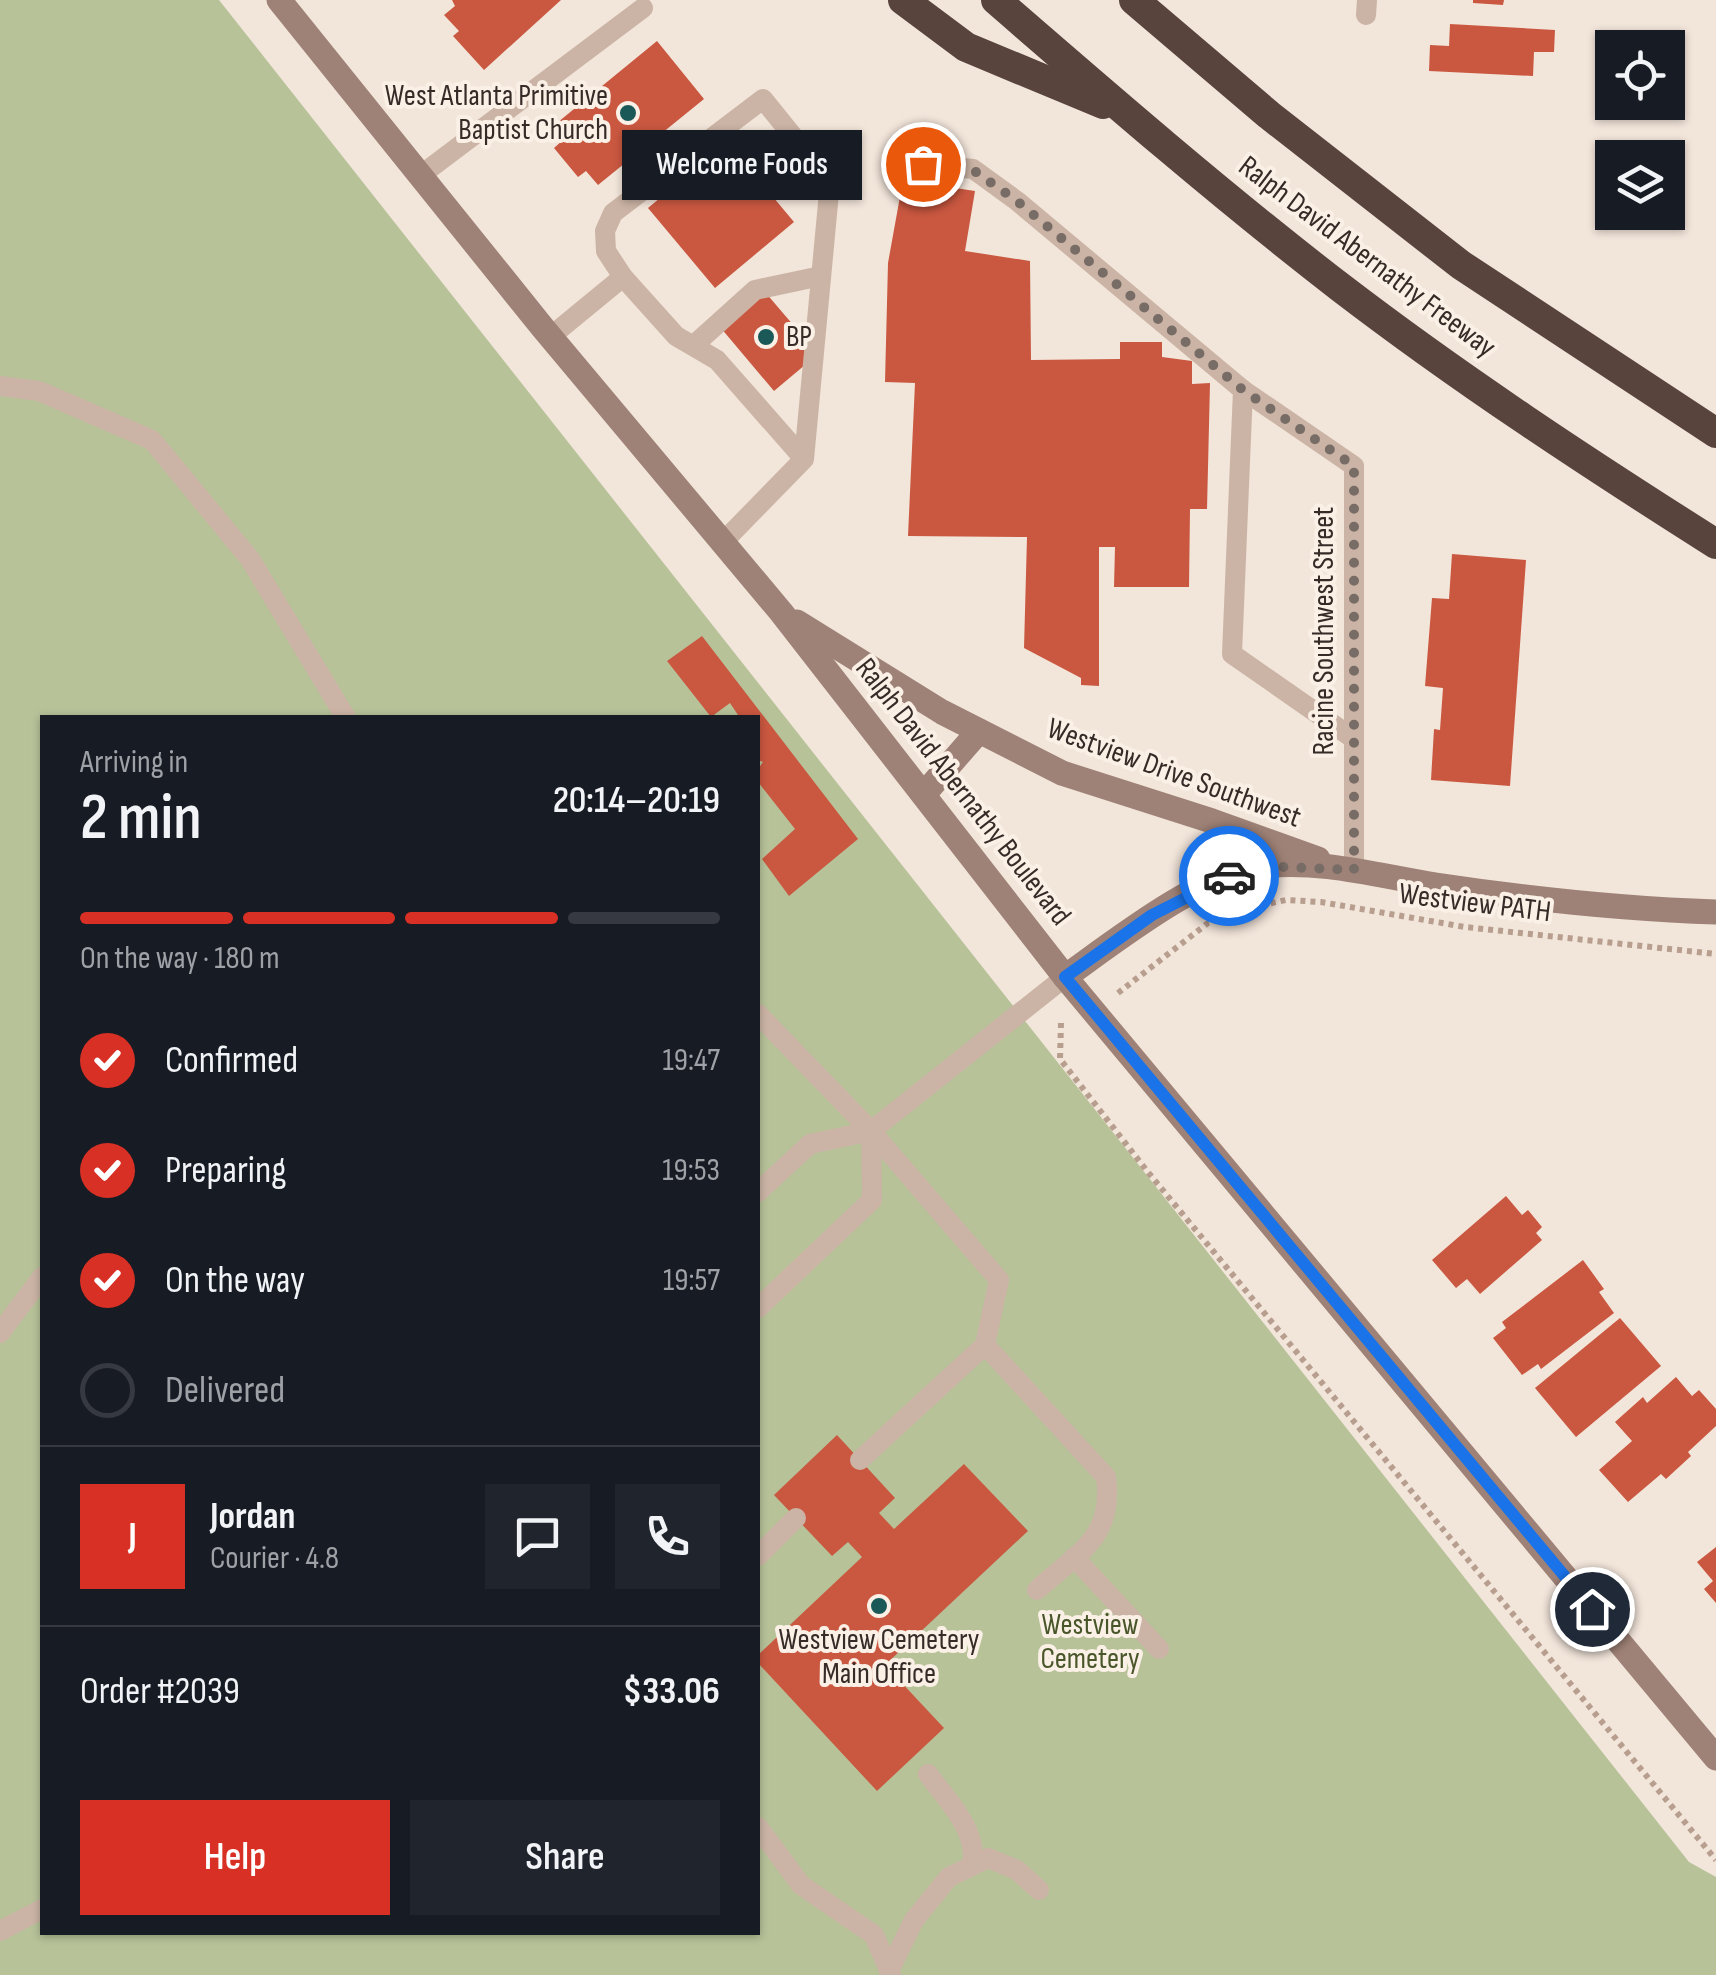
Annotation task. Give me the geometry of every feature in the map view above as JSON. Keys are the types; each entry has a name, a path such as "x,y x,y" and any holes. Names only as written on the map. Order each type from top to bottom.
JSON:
{"highway":[{"path":"903,0 966,47 1126,113"},
{"name":"Ralph David Abernathy Freeway","path":"996,0 1126,113 1342,288 1599,470 1716,544"},
{"name":"Ralph David Abernathy Freeway","path":"1134,0 1268,115 1460,265 1716,434"}],"main road":[{"name":"Ralph David Abernathy Boulevard","path":"279,0 550,337 781,612 1065,977 1716,1758"},
{"name":"Westview Drive Southwest","path":"781,612 942,712 1062,774 1347,869"},
{"path":"925,793 979,731"},
{"name":"Westview Drive Southwest","path":"1065,977 1152,915 1212,882 1260,866 1347,869 1570,904 1716,912"}],"lane":[{"path":"421,174 643,8"},
{"path":"722,542 804,459 830,182 763,99 613,213 605,231 606,250 622,277 661,321 717,360 804,459"},
{"path":"923,164 973,170 1017,201 1243,390 1232,654 1354,739"},
{"path":"694,345 756,290 821,276"},
{"path":"550,337 622,277"},
{"path":"0,386 39,391 152,440 250,559 344,715"},
{"name":"Racine Southwest Street","path":"1243,390 1354,466 1354,739 1347,869"},
{"path":"760,1190 810,1144 870,1132 1065,977"},
{"path":"760,1016 870,1132 999,1280 984,1344 860,1460"},
{"path":"760,1306 872,1200 870,1132"},
{"path":"0,1333 40,1279"},
{"path":"984,1344 1106,1476 1109,1502 1101,1529 1037,1590"},
{"path":"760,1554 796,1518"},
{"path":"1074,1557 1159,1648"},
{"path":"928,1774 963,1822 975,1851 972,1866"},
{"path":"760,1831 800,1885 874,1935 890,1973"},
{"path":"890,1973 914,1920 948,1877 988,1858 1017,1870 1040,1890"},
{"path":"0,1931 40,1910"}],"path":[{"name":"Westview PATH","path":"1132,980 1208,924 1248,908 1286,900 1321,902 1466,927 1716,954"},
{"path":"1058,1053 1147,1171 1716,1860"}],"green space":[{"name":"Westview Cemetery","path":"0,0 219,0 1689,1862 1716,1877 1716,1975 0,1975"}],"building":[{"path":"452,0 561,0 484,70 453,36 459,31 444,15 455,6"},
{"path":"1473,0 1504,0 1503,5"},
{"path":"1450,24 1555,30 1554,52 1534,52 1533,76 1429,71 1430,45 1449,46"},
{"name":"West Atlanta Primitive Baptist Church","path":"657,41 704,99 598,185 586,171 578,177 554,148 563,140 552,127"},
{"path":"727,142 794,222 715,288 648,208"},
{"path":"903,180 975,191 965,251 1030,261 1031,360 1120,359 1120,342 1162,342 1162,357 1192,361 1192,384 1210,383 1207,509 1190,509 1189,587 1114,587 1115,547 1099,547 1099,686 1081,685 1081,678 1024,648 1027,537 908,536 915,383 885,382 888,263"},
{"name":"BP","path":"759,285 818,354 774,391 715,321"},
{"path":"1452,554 1526,560 1510,786 1431,780 1434,729 1440,730 1443,688 1425,686 1432,598 1449,599"},
{"path":"702,636 858,839 789,896 762,859 795,829 760,785 760,715 738,715 730,703 709,715 667,661"},
{"path":"1506,1196 1522,1215 1528,1210 1542,1227 1536,1233 1542,1240 1480,1294 1467,1279 1456,1288 1432,1260"},
{"path":"1583,1260 1604,1289 1599,1292 1614,1313 1541,1369 1538,1364 1522,1375 1493,1338 1506,1328 1502,1322"},
{"path":"1620,1318 1661,1366 1576,1437 1535,1388"},
{"path":"1676,1377 1692,1396 1699,1390 1716,1409 1716,1426 1666,1479 1661,1474 1628,1502 1599,1470 1632,1441 1615,1422 1643,1397 1647,1403"},
{"name":"Westview Cemetery Main Office","path":"837,1435 895,1498 879,1513 894,1529 964,1464 1028,1531 885,1665 944,1728 877,1791 760,1665 760,1653 862,1557 848,1542 832,1556 774,1495"},
{"path":"1716,1547 1716,1603 1704,1589 1713,1581 1697,1562"}],"way so far":[{"path":"923,164 973,170 1017,201 1243,390 1354,466 1354,870 1260,866 1229,876"}],"place":[{"name":"West Atlanta Primitive Baptist Church","path":"628,113"},
{"name":"Welcome Foods","path":"923,164"},
{"name":"BP","path":"766,337"},
{"name":"Westview Cemetery Main Office","path":"879,1606"}],"route":[{"path":"1229,876 1152,915 1065,977 1592,1609"}]}
